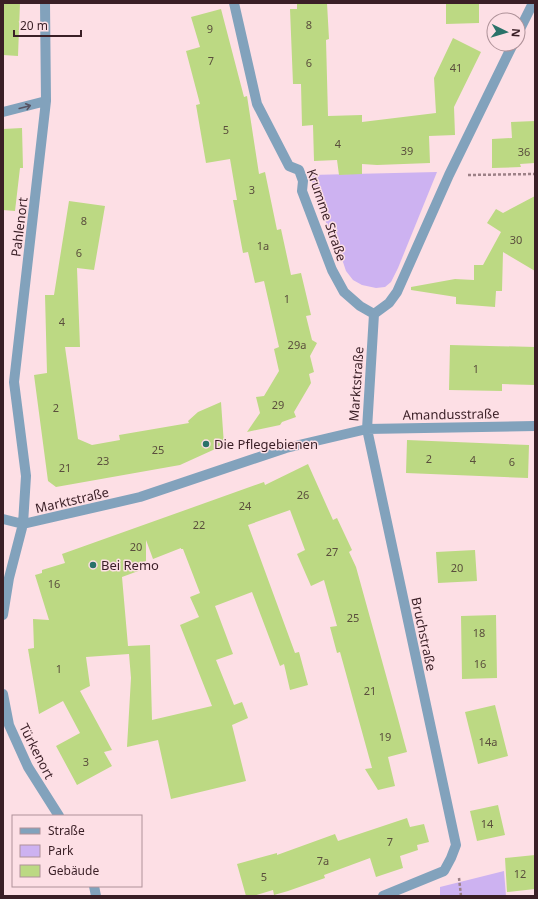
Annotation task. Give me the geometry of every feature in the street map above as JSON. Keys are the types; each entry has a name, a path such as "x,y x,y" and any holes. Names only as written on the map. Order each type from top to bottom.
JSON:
{"street":[{"name":"Pahlenort","path":"22,524 26,476 14,382 46,101 45,3"},
{"name":"Krumme Straße","path":"234,3 257,104 289,166 298,170 304,182 302,191 332,270 344,292 360,306 374,314"},
{"path":"526,17 533,3"},
{"path":"374,314 389,303 397,292 449,175 509,52"},
{"path":"3,112 46,101"},
{"name":"Marktstraße","path":"22,524 140,497 286,448 367,429 374,314"},
{"name":"Amandusstraße","path":"367,429 535,426"},
{"name":"Bruchstraße","path":"367,429 456,845 444,871 382,896"},
{"path":"3,519 22,524 9,578 3,616"},
{"name":"Türkenort","path":"3,694 10,725 28,767 57,815"}],"path":[{"path":"449,175 535,174"}],"green space":[{"path":"437,172 391,282 385,287 376,288 362,285 353,280 346,271 325,220 310,175"},
{"path":"504,871 506,896 440,896 440,887"}],"building":[{"path":"3,3 20,3 18,56 3,55"},
{"path":"297,3 327,3 329,39 326,40 328,116 362,115 362,122 436,113 434,78 453,38 481,52 454,107 455,135 429,136 430,163 377,165 362,164 362,174 339,175 337,160 314,161 313,125 302,126 301,84 293,84 290,9 297,9"},
{"path":"446,3 479,3 479,23 446,24"},
{"path":"221,9 244,97 247,96 259,174 265,172 277,230 281,229 291,275 301,273 311,315 306,316 312,340 317,343 310,356 314,372 309,374 311,383 294,412 296,417 282,422 280,425 247,432 260,413 256,397 264,396 279,371 274,349 279,347 264,281 255,283 248,252 243,253 233,200 237,200 230,159 206,163 196,105 200,104 186,51 200,47 191,17"},
{"path":"535,121 535,163 520,164 521,167 492,168 492,139 512,138 511,122"},
{"path":"22,128 23,168 20,168 15,211 3,210 3,129"},
{"path":"535,196 535,271 503,252 502,291 496,291 495,307 456,304 456,297 411,290 411,287 455,279 474,280 474,265 483,265 501,232 487,223 496,209 503,213"},
{"path":"69,201 105,206 94,270 77,268 80,347 65,347 78,439 92,445 120,440 119,435 189,423 188,421 198,412 221,402 224,445 180,465 56,487 48,481 34,375 47,373 45,295 54,295"},
{"path":"450,345 535,347 535,385 502,384 502,391 449,390"},
{"path":"407,440 529,445 528,478 406,473"},
{"path":"308,464 333,520 337,518 352,550 349,552 356,567 407,752 388,757 395,786 378,790 365,769 372,768 340,652 337,653 330,627 337,626 324,580 311,586 297,554 305,550 290,510 248,525 295,653 299,652 308,685 290,690 284,664 280,666 252,592 215,606 233,654 216,660 234,705 242,702 248,718 232,725 246,781 171,799 158,740 127,747 131,678 129,654 86,657 90,686 80,691 112,750 104,752 112,766 77,785 56,746 80,733 63,701 39,714 28,649 34,648 33,619 49,620 35,575 42,573 42,570 65,563 62,554 264,482 265,485","holes":["146,540 153,559 181,548 183,549 200,593 190,597 199,617 180,625 212,706 152,720 150,645 128,646 122,577 141,570 138,564 146,561"]},
{"path":"475,550 477,581 438,583 436,552"},
{"path":"496,615 497,678 462,679 461,616"},
{"path":"495,705 508,756 478,764 465,712"},
{"path":"498,805 505,835 477,841 470,811"},
{"path":"407,818 410,827 424,824 429,842 417,845 418,850 400,856 403,868 376,877 370,858 324,875 325,878 288,891 274,895 273,890 253,896 246,896 237,864 277,853 277,855 335,834 338,841"},
{"path":"535,855 535,889 507,892 505,858"}],"place":[{"name":"Die Pflegebienen","path":"206,444"},
{"name":"Bei Remo","path":"93,565"}]}
